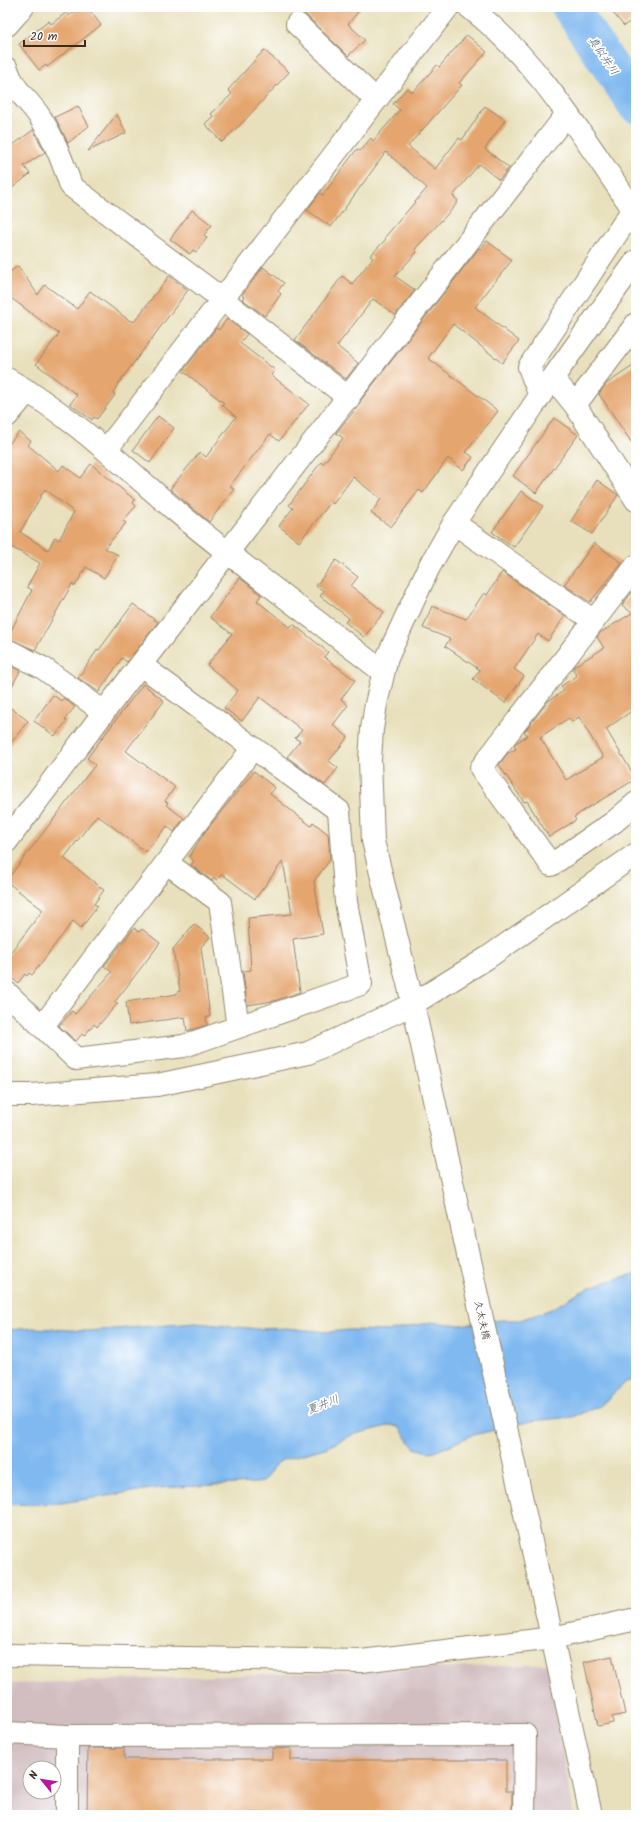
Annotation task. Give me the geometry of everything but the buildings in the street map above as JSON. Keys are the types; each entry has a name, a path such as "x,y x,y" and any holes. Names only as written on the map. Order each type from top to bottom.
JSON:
{"street":[{"path":"7,25 23,7"},
{"path":"106,450 448,7"},
{"path":"469,7 485,19 513,46 567,114 633,209 529,367 540,396"},
{"path":"297,24 376,100"},
{"path":"7,69 16,89 40,116 48,130 71,186 222,299 349,398"},
{"path":"7,842 104,712 349,398 567,114"},
{"name":"久太夫橋","path":"591,1815 413,1008 373,841 370,760 372,729 383,672 406,614 454,524 540,396 636,261"},
{"path":"575,405 636,324"},
{"path":"553,378 575,405 636,500"},
{"path":"7,379 28,391 106,450 176,511 383,672"},
{"path":"7,416 28,391"},
{"path":"454,524 594,621"},
{"path":"636,566 481,768 551,865 614,822 636,803"},
{"path":"7,650 43,668 104,712"},
{"path":"7,993 76,1059 184,1046 361,984 346,902 339,811 141,665"},
{"path":"42,1027 253,748"},
{"path":"7,1095 31,1095 157,1085 308,1053 413,1008 636,854"},
{"path":"167,862 220,902 238,1027"},
{"path":"7,1655 361,1661 636,1619"},
{"path":"7,1733 67,1736 525,1735 524,1815"},
{"path":"67,1736 67,1815"}],"shaded area":[{"path":"549,1664 573,1815 7,1815 7,1684"}],"water":[{"name":"夏井川","path":"636,1273 636,1380 626,1382 600,1406 572,1417 531,1421 470,1436 437,1451 428,1452 414,1448 399,1427 392,1425 352,1435 325,1448 282,1460 275,1465 263,1482 158,1488 61,1503 7,1505 7,1330 33,1328 88,1331 196,1323 259,1329 286,1328 327,1332 349,1330 390,1331 431,1322 460,1325 500,1320 520,1320 549,1310 590,1287"}],"waterway":[{"name":"真似井川","path":"570,7 636,105"}]}
